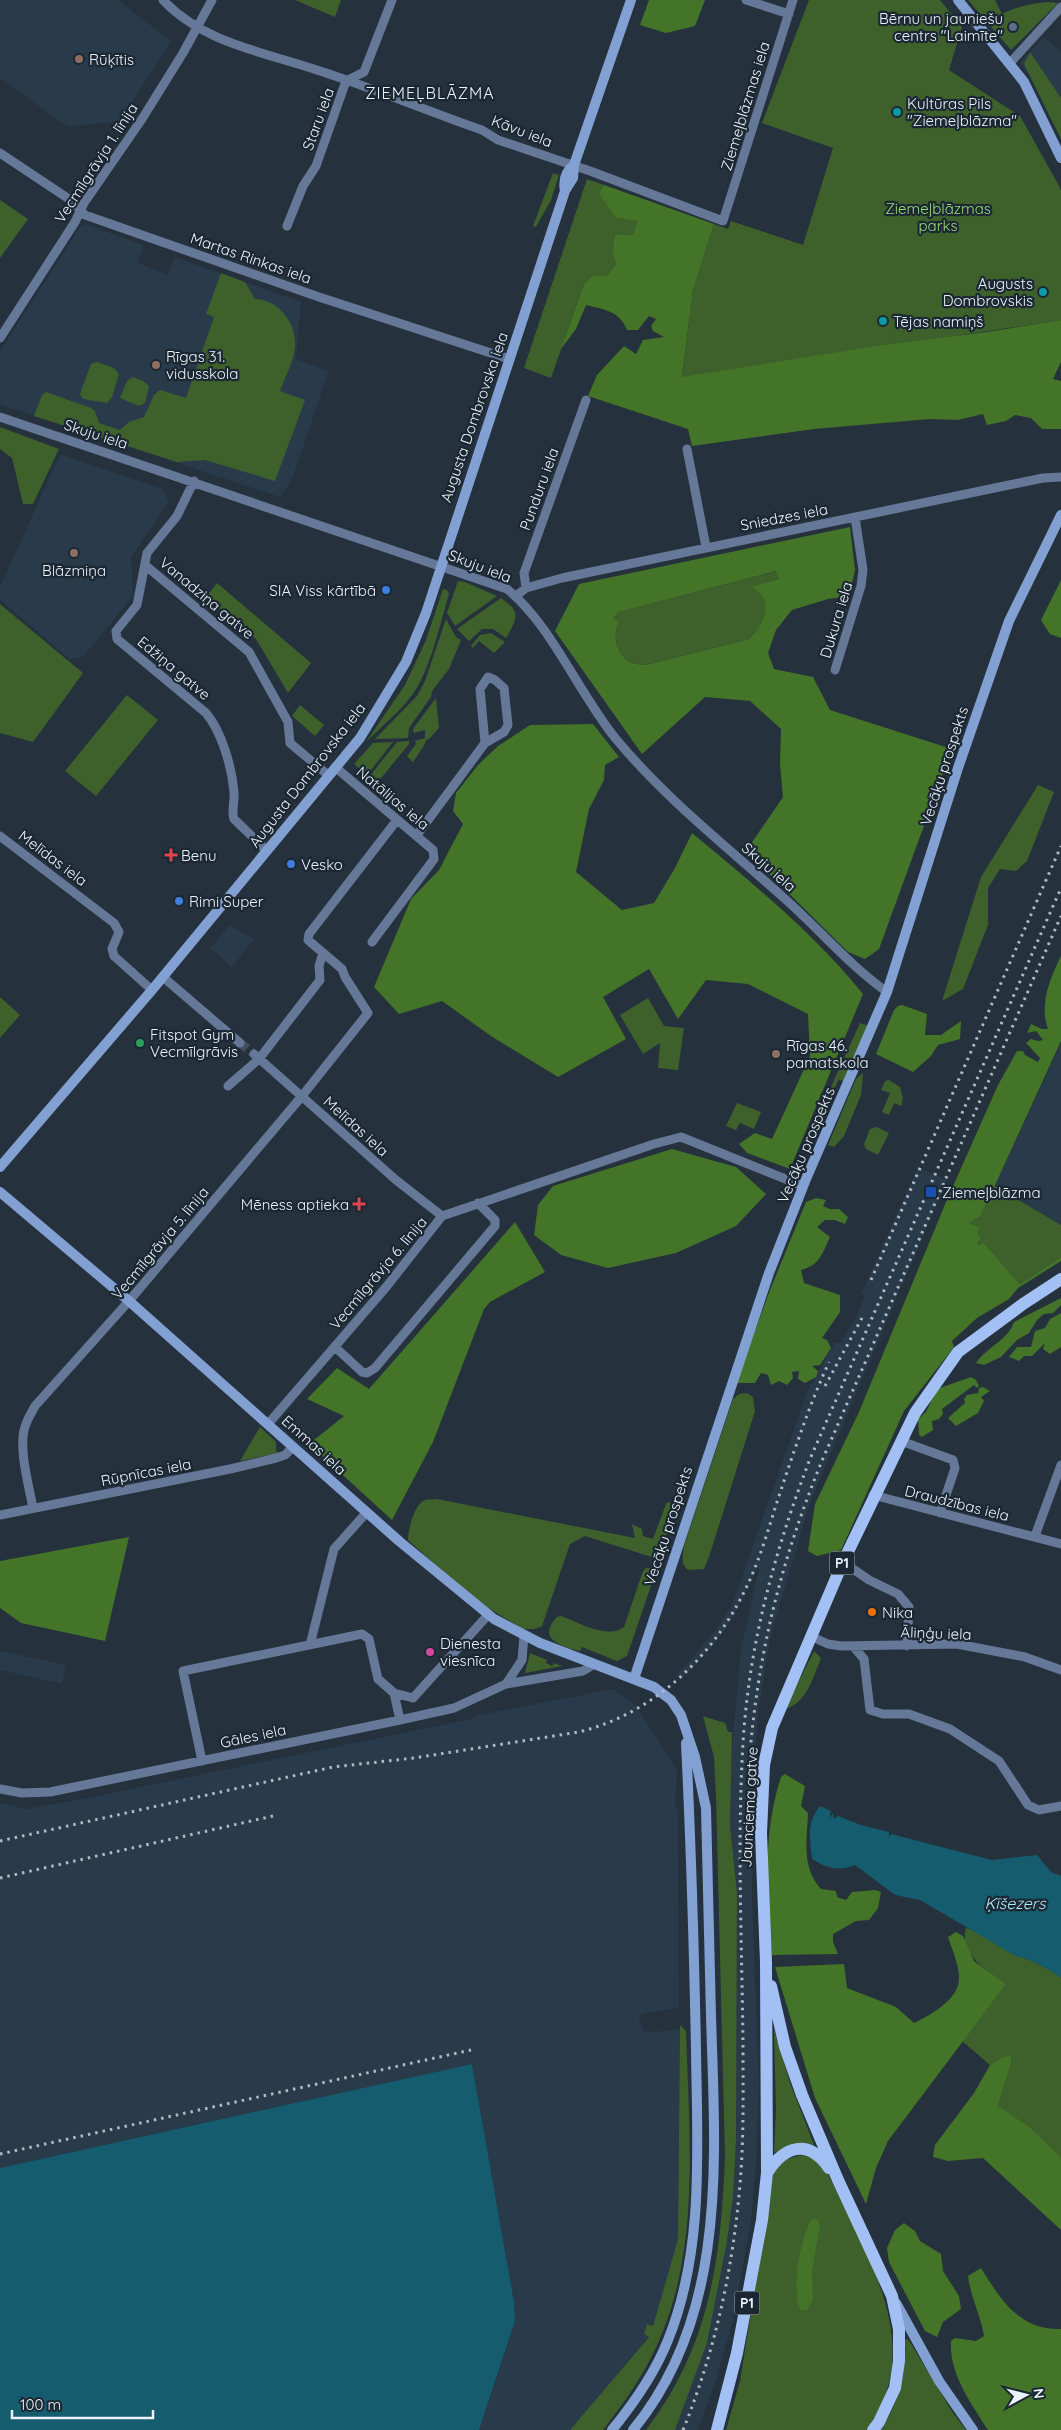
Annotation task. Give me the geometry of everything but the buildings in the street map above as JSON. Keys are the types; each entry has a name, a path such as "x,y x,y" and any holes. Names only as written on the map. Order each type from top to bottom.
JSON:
{"main road":[{"name":"Augusta Dombrovska iela","path":"0,1166 163,977 332,771 364,731 406,662 417,638 565,191 564,183 568,169 574,165 631,0"},
{"path":"958,0 1010,62 1027,87 1061,158"},
{"name":"Vecāķu prospekts","path":"634,1679 763,1289 804,1186 888,992 990,673 1009,621 1061,515"},
{"name":"Emmas iela","path":"0,1192 129,1301 424,1563 488,1614 524,1636 593,1665 654,1687 671,1700 682,1714 695,1757 706,1808 714,2191 707,2258 700,2293 678,2357 664,2385 633,2430"},
{"name":"Jaunciema gatve","path":"717,2430 741,2335 762,2220 767,2173 766,1962 761,1833 764,1765 774,1722 873,1495 915,1413 958,1352 1023,1304 1061,1280"},
{"path":"612,2430 650,2376 668,2341 679,2308 691,2252 697,2190 695,2016 686,1732"},
{"name":"P1","path":"766,1962 785,2047 802,2096 838,2180 892,2296 899,2329 899,2361 894,2388 880,2422 873,2430"},
{"path":"695,2016 711,2015"},
{"path":"767,2173 776,2158 793,2150 803,2149 821,2157 838,2180"},
{"path":"892,2296 939,2382 973,2430"}],"street":[{"name":"Kāvu iela","path":"163,0 197,28 225,40 482,130 498,140 574,165 723,221"},
{"name":"Vecmīlgrāvja 1. līnija","path":"0,338 142,119 212,0"},
{"name":"Staru iela","path":"287,226 303,186 316,166 346,81 364,72 392,0"},
{"path":"746,0 789,14"},
{"name":"Ziemeļblāzmas iela","path":"723,221 793,0"},
{"path":"1010,62 1061,7"},
{"name":"Martas Rinkas iela","path":"0,153 72,202 85,215 252,274 509,359"},
{"name":"Punduru iela","path":"526,588 524,573 586,400"},
{"name":"Skuju iela","path":"0,417 492,582 516,596 547,635 581,691 610,730 667,794 706,831 785,899 855,967 888,992"},
{"path":"687,449 706,547"},
{"name":"Sniedzes iela","path":"516,596 526,588 706,547 1043,478 1061,477"},
{"name":"Edžiņa gatve","path":"194,481 177,516 147,553 137,605 116,631 118,639 206,713 216,724 221,736 234,791 234,819 267,851"},
{"name":"Dukura iela","path":"835,670 861,586 863,570 855,517"},
{"name":"Vanadziņa gatve","path":"145,565 249,652 288,722 290,743 332,771"},
{"path":"416,835 485,743 504,732 508,725 504,688 495,680 488,678 480,689 485,743"},
{"name":"Natālijas iela","path":"332,771 433,850 434,859 372,942"},
{"path":"228,1086 257,1056 320,980 319,966 323,953 308,940 309,934 397,820"},
{"name":"Melīdas iela","path":"0,836 114,923 119,932 112,949 114,956 152,990"},
{"name":"Vecmīlgrāvja 5. līnija","path":"34,1508 25,1458 26,1425 35,1406 129,1301 302,1096 368,1012 345,977 342,969 323,953"},
{"path":"163,977 240,1043"},
{"name":"Melīdas iela","path":"257,1056 396,1180 442,1216"},
{"name":"Vecmīlgrāvja 6. līnija","path":"268,1424 387,1286 442,1216 681,1137 804,1186"},
{"path":"335,1347 362,1372 367,1373 375,1368 495,1226 494,1220 478,1203"},
{"path":"901,1441 953,1460 954,1468 940,1513"},
{"name":"Rūpnīcas iela","path":"0,1515 239,1467 285,1455 294,1447"},
{"path":"1035,1536 1061,1466"},
{"name":"Draudzības iela","path":"873,1495 1061,1544"},
{"path":"310,1645 334,1549 367,1512"},
{"path":"843,1562 869,1580 898,1594 909,1607 907,1646"},
{"path":"202,1761 183,1671 362,1634 369,1639 378,1679 394,1693 413,1698 488,1614"},
{"path":"506,1684 522,1660 524,1636"},
{"name":"Āliņģu iela","path":"810,1636 828,1644 853,1646 957,1644 1025,1657 1061,1670"},
{"path":"853,1646 864,1659 870,1710 883,1714 910,1714 950,1730 999,1761 1028,1805 1039,1810 1061,1806"},
{"name":"Gāles iela","path":"0,1789 22,1793 50,1792 400,1720 454,1708 506,1684 583,1671 593,1665"},
{"path":"394,1693 400,1720"}],"shaded area":[{"name":"Rūķītis","path":"0,0 118,0 171,41 120,121 68,127 0,78"},
{"path":"1044,37 1061,52 1061,132 1037,85 1020,63"},
{"name":"Rīgas 31. vidusskola","path":"85,224 144,245 138,263 168,275 175,257 301,302 296,359 329,371 292,479 280,497 0,404 0,351 80,227"},
{"name":"Blāzmiņa","path":"60,454 162,489 169,502 131,557 133,596 83,657 69,659 0,600 0,587"},
{"path":"230,925 254,939 232,967 210,948"},
{"path":"1061,1044 1061,1225 995,1186"},
{"path":"918,1167 947,1180 811,1500 771,1634 758,1713 752,1809 752,1894 759,2086 756,2165 751,2221 733,2320 716,2380 698,2430 675,2430 707,2343 727,2241 733,2197 736,2140 737,1893 730,1825 730,1769 741,1649 759,1568 757,1568 734,1616 714,1645 682,1679 677,1675 715,1631 732,1605 807,1392 835,1343 840,1343 855,1319 865,1296 861,1294"},
{"path":"0,1651 66,1665 62,1684 0,1670"},
{"path":"613,1689 635,1704 677,1770 675,1804 678,1813 679,2008 638,2015 645,2033 680,2029 678,2239 653,2326 647,2324 644,2334 649,2336 570,2430 479,2430 515,2321 514,2302 472,2064 0,2168 0,1803 26,1809 77,1800 471,1719 479,1715"}],"green space":[{"path":"295,0 341,0 335,17"},
{"path":"649,0 705,0 695,26 666,33 640,25"},
{"name":"Ziemeļblāzmas parks","path":"809,0 940,0 962,27 949,70 1020,116 1061,191 1061,320 682,378 693,290 714,224 728,229 731,221 803,245 833,148 762,123"},
{"name":"Bērnu un jauniešu centrs \"Laimīte\"","path":"968,0 995,0 1002,14 1030,4 1058,3 1011,50"},
{"path":"1030,52 1061,98 1061,139 1024,64"},
{"path":"553,173 559,175 551,200 536,227 533,226"},
{"path":"587,179 604,185 600,193 637,221 633,235 615,234 612,252 616,264 607,276 593,276 584,284 551,378 524,368"},
{"path":"604,185 714,224 693,290 682,377 876,346 987,332 1061,320 1061,362 1053,379 1061,381 1061,429 1042,429 1031,418 1015,415 1006,421 987,425 983,414 958,420 930,419 814,429 692,446 688,429 588,396 597,375 624,346 636,354 643,340 664,337 653,331 651,326 656,319 649,316 638,330 627,330 615,315 586,305 576,329 561,349 584,284 593,276 607,276 616,264 612,252 615,234 633,235 637,221 615,217 599,193"},
{"path":"0,200 28,219 0,258"},
{"path":"221,273 245,282 255,299 271,303 278,308 293,329 295,338 294,352 280,391 305,400 275,481 205,460 177,462 34,416 42,395 46,392 91,408 95,411 99,423 120,430 129,422 144,417 154,395 160,390 186,398 214,317 206,314"},
{"path":"97,362 114,368 119,374 112,397 107,403 83,399 80,394 91,364"},
{"path":"133,377 149,386 145,403 139,406 120,398 127,381"},
{"path":"0,427 59,449 33,504 23,504 12,458 0,449"},
{"path":"850,527 855,570 849,596 828,599 792,610 776,630 768,653 774,669 813,677 830,710 952,749 879,949 865,959 848,952 746,851 783,797 780,764 781,729 750,701 705,697 642,754 555,631 579,584","holes":["776,571 779,579 752,587 764,598 766,605 763,619 749,639 645,665 629,661 619,651 616,637 619,621 613,618 619,612"]},
{"path":"777,571 779,579 753,587 765,599 766,613 759,627 749,639 645,665 629,661 619,651 616,637 619,621 613,618 619,612"},
{"path":"1061,580 1061,638 1050,634 1041,620"},
{"path":"458,581 465,582 497,596 455,626 447,613"},
{"path":"217,583 311,663 288,693 256,639 206,597"},
{"path":"443,589 447,590 449,594 432,652 418,686 401,708 366,742 405,685 426,640"},
{"path":"501,598 512,607 516,615 506,638 493,629 482,629 469,641 457,629"},
{"path":"0,604 83,673 33,742 0,733"},
{"path":"446,619 456,637 461,640 449,669 432,691 431,697 409,728 408,738 375,739 417,696 425,681"},
{"path":"491,633 505,642 494,653 479,641 473,648 471,646 480,635"},
{"path":"127,695 158,720 96,796 65,771"},
{"path":"436,698 439,728 426,740 413,762 407,756 416,744 415,741 425,738 425,730 414,733 413,729"},
{"path":"300,705 324,725 315,736 292,716"},
{"path":"593,724 619,757 605,765 604,780 589,809 576,872 622,910 654,903 675,868 692,833 803,929 844,971 863,994 790,1169 747,1153 739,1144 755,1133 772,1139 810,1056 808,1014 748,984 706,980 678,1019 649,969 603,997 626,1039 558,1077 491,1036 442,1001 399,1014 374,987 411,899 439,870 463,824 453,811 456,793 478,765 498,746 530,725"},
{"path":"409,741 409,744 377,783 369,777 397,742"},
{"path":"393,742 367,775 354,764 373,743"},
{"path":"1038,785 1054,792 1027,861 1016,871 1000,869 988,888 988,925 963,989 942,1001 981,877"},
{"path":"1061,956 1061,1041 981,1216 969,1223 980,1228 977,1232 981,1239 977,1243 979,1245 983,1242 1020,1284 1061,1257 1061,1261 1018,1288 1009,1299 977,1318 952,1341 954,1347 904,1411 841,1550 817,1556 808,1551 815,1504 859,1412 946,1202 998,1085 1017,1051 1023,1051 1025,1055 1038,1062 1040,1058 1026,1043 1031,1039 1043,1040 1036,1031 1027,1033 1031,1024 1042,1029 1048,1029 1045,1001 1053,973"},
{"path":"0,997 20,1015 0,1038"},
{"path":"648,998 664,1026 684,1028 678,1070 658,1068 660,1043 643,1054 620,1015"},
{"path":"902,1005 927,1014 925,1035 941,1035 961,1021 960,1039 938,1045 931,1056 913,1072 876,1054 894,1010"},
{"path":"860,1023 869,1026 845,1082 839,1079 829,1099 826,1098"},
{"path":"863,1073 861,1095 844,1136 834,1147 828,1145 856,1079"},
{"path":"889,1080 900,1087 903,1098 901,1106 894,1103 889,1115 882,1112 890,1093 881,1090 885,1081"},
{"path":"737,1103 761,1112 754,1129 740,1123 736,1130 726,1126"},
{"path":"877,1127 889,1133 878,1155 866,1149 864,1144 870,1129"},
{"path":"672,1149 736,1167 766,1194 736,1226 676,1253 608,1268 561,1255 534,1235 538,1205 553,1186"},
{"path":"995,1186 1061,1225 1061,1257 1020,1284 983,1242 979,1245 977,1243 981,1239 969,1223 981,1216"},
{"path":"816,1198 826,1200 823,1206 830,1209 839,1209 848,1217 845,1224 835,1220 825,1220 817,1227 830,1237 816,1262 801,1270 804,1283 840,1295 840,1312 822,1338 827,1340 831,1348 820,1365 812,1366 818,1371 816,1377 805,1383 798,1379 799,1371 792,1372 793,1378 787,1385 779,1381 771,1385 768,1375 761,1373 755,1383 736,1383 770,1290 806,1202"},
{"path":"515,1222 545,1272 490,1302 484,1309 433,1442 392,1520 309,1444 344,1416 307,1399 337,1368 369,1389"},
{"path":"1061,1298 1061,1305 1053,1313 1044,1314 1037,1320 1029,1333 1017,1340 1001,1357 984,1365 976,1363 1007,1333 1014,1322"},
{"path":"1061,1313 1061,1347 1050,1354 1043,1349 1045,1343 1032,1356 1024,1356 1019,1361 1009,1357 1017,1347 1031,1347 1035,1331 1045,1328 1050,1319"},
{"path":"971,1377 976,1380 979,1386 977,1388 974,1385 942,1409 943,1414 939,1419 932,1421 933,1430 922,1437 919,1435 918,1419 926,1412 937,1389"},
{"path":"983,1387 990,1391 981,1397 984,1401 978,1413 956,1426 948,1418 965,1403 964,1399 967,1395 978,1393 979,1388"},
{"path":"747,1393 753,1397 755,1411 709,1557 704,1569 688,1570 683,1562 684,1546 733,1399 739,1394"},
{"path":"260,1427 276,1442 278,1453 240,1461"},
{"path":"437,1499 635,1538 632,1524 642,1529 643,1536 653,1539 666,1504 668,1502 676,1505 660,1555 655,1558 585,1536 570,1544 542,1626 535,1629 523,1629 475,1600 408,1540 410,1524 421,1502"},
{"path":"129,1537 105,1641 21,1623 0,1608 0,1561"},
{"path":"646,1568 656,1571 627,1656 617,1661 582,1647 580,1651 566,1647 554,1641 550,1636 551,1625 557,1617 561,1616 602,1631 617,1631 624,1627 643,1571"},
{"path":"814,1651 821,1658 812,1681 799,1701 785,1709"},
{"path":"530,1653 547,1660 546,1663 552,1666 554,1663 562,1666 525,1673"},
{"path":"703,1716 725,1723 728,1732 732,1732 730,1825 737,1893 736,2140 733,2197 727,2241 707,2343 675,2430 646,2430 668,2398 685,2366 698,2334 715,2266 723,2194 725,2156 716,1796 714,1757"},
{"path":"785,1774 805,1786 801,1806 808,1813 806,1843 808,1862 810,1872 821,1889 836,1891 837,1897 846,1900 852,1892 875,1890 881,1892 878,1908 869,1920 856,1921 833,1934 833,1942 838,1954 772,1955 768,1888 768,1843 775,1799 781,1777"},
{"path":"966,1928 975,1930 1014,1955 1039,1964 1061,1978 1061,2158 998,2106 1011,2063 1003,2057 990,2065 962,2041 1006,1984 983,1967 970,1954 966,1946"},
{"path":"956,1932 963,1936 974,1961 1006,1984 888,2141 876,2168 866,2204 815,2098 775,1967 844,1964 847,1988 896,2007 914,2023 942,2006 949,2000 958,1986 958,1968 948,1937"},
{"path":"680,2025 686,2031 690,2149 689,2189 687,2229 681,2268 672,2306 658,2343 640,2377 603,2430 570,2430 649,2337 644,2334 647,2324 653,2326 678,2239"},
{"path":"774,2030 790,2083 814,2145 793,2144 774,2153 776,2110"},
{"path":"1011,2056 1011,2063 998,2106 1029,2127 1061,2158 1061,2230 983,2158 948,2161 933,2157 935,2145 974,2093 990,2065 1003,2057"},
{"path":"804,2155 812,2157 828,2174 873,2268 884,2300 891,2333 892,2366 884,2398 866,2430 726,2430 740,2381 773,2175 786,2160"},
{"path":"812,2219 817,2219 820,2225 812,2271 813,2300 807,2310 801,2311 797,2291 798,2265 804,2238"},
{"path":"904,2223 915,2231 920,2241 941,2254 943,2271 959,2296 961,2309 943,2322 937,2337 925,2331 889,2262 887,2248 895,2230"},
{"path":"981,2268 1004,2302 1023,2319 1046,2328 1061,2329 1061,2430 988,2430 962,2388 951,2353 951,2341 955,2338 976,2341 984,2336 968,2276"},
{"path":"908,2339 953,2413 966,2430 881,2430 893,2409 901,2387 905,2364 905,2340"}],"water":[{"name":"Ķīšezers","path":"820,1806 831,1811 829,1819 833,1813 834,1819 838,1816 861,1825 889,1832 889,1838 891,1834 992,1860 1037,1855 1051,1872 1061,1876 1061,1978 1039,1964 1014,1955 920,1900 895,1895 855,1865 838,1869 823,1865 812,1859 810,1831 813,1819"},
{"path":"472,2064 514,2302 515,2321 479,2430 0,2430 0,2168"}],"tunnel":[{"path":"240,1043 254,1054"}],"railway":[{"path":"871,1280 1061,846"},
{"path":"683,2430 704,2370 721,2309 737,2216 743,2115 741,1781 746,1706 751,1670 766,1598 797,1493 810,1459 1061,888"},
{"path":"749,1765 764,1649 782,1574 806,1501 1061,916"},
{"path":"825,1386 862,1318"},
{"path":"0,1841 333,1767 414,1758 579,1732 607,1723 633,1711 657,1696 679,1678 718,1636 733,1612 756,1564 802,1429 829,1362"},
{"path":"0,1878 273,1816"},
{"path":"0,2154 471,2050"}],"place":[{"name":"Bērnu un jauniešu centrs \"Laimīte\"","path":"1013,27"},
{"name":"Rūķītis","path":"79,59"},
{"name":"Kultūras Pils \"Ziemeļblāzma\"","path":"897,112"},
{"name":"Augusts Dombrovskis","path":"1043,292"},
{"name":"Tējas namiņš","path":"883,321"},
{"name":"Rīgas 31. vidusskola","path":"156,365"},
{"name":"Blāzmiņa","path":"74,553"},
{"name":"SIA Viss kārtībā","path":"386,590"},
{"name":"Benu","path":"171,855"},
{"name":"Vesko","path":"291,864"},
{"name":"Rimi Super","path":"179,901"},
{"name":"Fitspot Gym Vecmīlgrāvis","path":"140,1043"},
{"name":"Rīgas 46. pamatskola","path":"776,1054"},
{"name":"Ziemeļblāzma","path":"931,1192"},
{"name":"Mēness aptieka","path":"359,1204"},
{"name":"Nika","path":"872,1612"},
{"name":"Dienesta viesnīca","path":"430,1652"}],"district":[{"name":"ZIEMEĻBLĀZMA","path":"430,93"}]}
